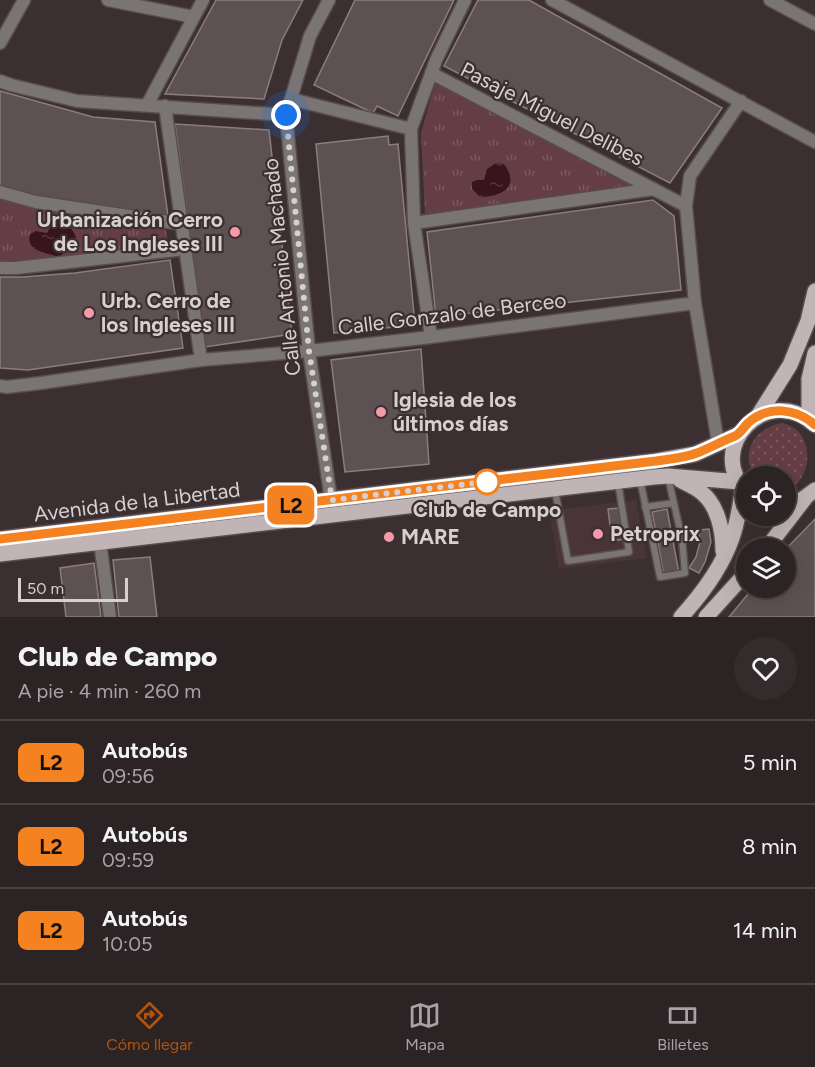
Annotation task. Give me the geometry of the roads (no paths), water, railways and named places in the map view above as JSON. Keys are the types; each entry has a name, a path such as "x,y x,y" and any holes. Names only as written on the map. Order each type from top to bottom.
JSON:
{"main road":[{"path":"758,416 790,365 808,321 815,291"},
{"path":"812,422 809,379 815,353"},
{"path":"736,469 733,461 734,447 739,434 758,416 770,411 784,410 797,413 812,422"},
{"name":"Avenida de la Libertad","path":"0,554 100,542 656,461 695,454 739,434"},
{"path":"671,477 701,492 713,506 723,533 723,558"},
{"name":"Avenida de la Libertad","path":"0,539 555,489 640,479 671,477 736,486"},
{"path":"796,501 811,494"},
{"path":"775,538 811,494"},
{"path":"681,617 698,598 723,558 733,536 736,521"},
{"path":"706,617 736,584"}],"street":[{"path":"0,43 24,0"},
{"path":"108,0 194,17"},
{"path":"147,105 203,0"},
{"name":"Calle Antonio Machado","path":"329,0 310,36 286,115 309,351 333,508"},
{"path":"431,337 414,223 411,129 431,73 465,0"},
{"path":"552,0 815,142"},
{"path":"770,0 815,24"},
{"name":"Pasaje Miguel Delibes","path":"431,73 686,206"},
{"path":"0,81 77,100 286,115"},
{"path":"291,99 411,129"},
{"path":"718,443 695,303 686,206 690,176 741,101"},
{"path":"165,106 201,360"},
{"name":"Pasaje Miguel Delibes","path":"414,223 654,189"},
{"path":"0,192 36,202 182,224"},
{"path":"0,268 185,249"},
{"name":"Calle Gonzalo de Berceo","path":"0,386 41,383 201,360 431,337 695,303"},
{"path":"100,542 110,617"}],"lane":[{"path":"640,479 660,577 685,573 682,539 671,477"},
{"path":"555,489 568,561 629,552 618,482"},
{"path":"645,507 674,503"}],"water":[{"path":"496,163 504,164 509,172 509,185 501,193 480,197 472,189 472,182 484,180 487,169"},
{"path":"67,220 76,237 60,257 38,251 31,245 30,234 36,231 47,233 53,222"}],"place":[{"name":"Urbanización Cerro de Los Ingleses III","path":"235,232"},
{"name":"Urb. Cerro de los Ingleses III","path":"89,313"},
{"name":"Iglesia de los últimos días","path":"381,412"},
{"name":"Club de Campo","path":"487,482"},
{"name":"Petroprix","path":"598,534"},
{"name":"MARE","path":"389,537"}]}
